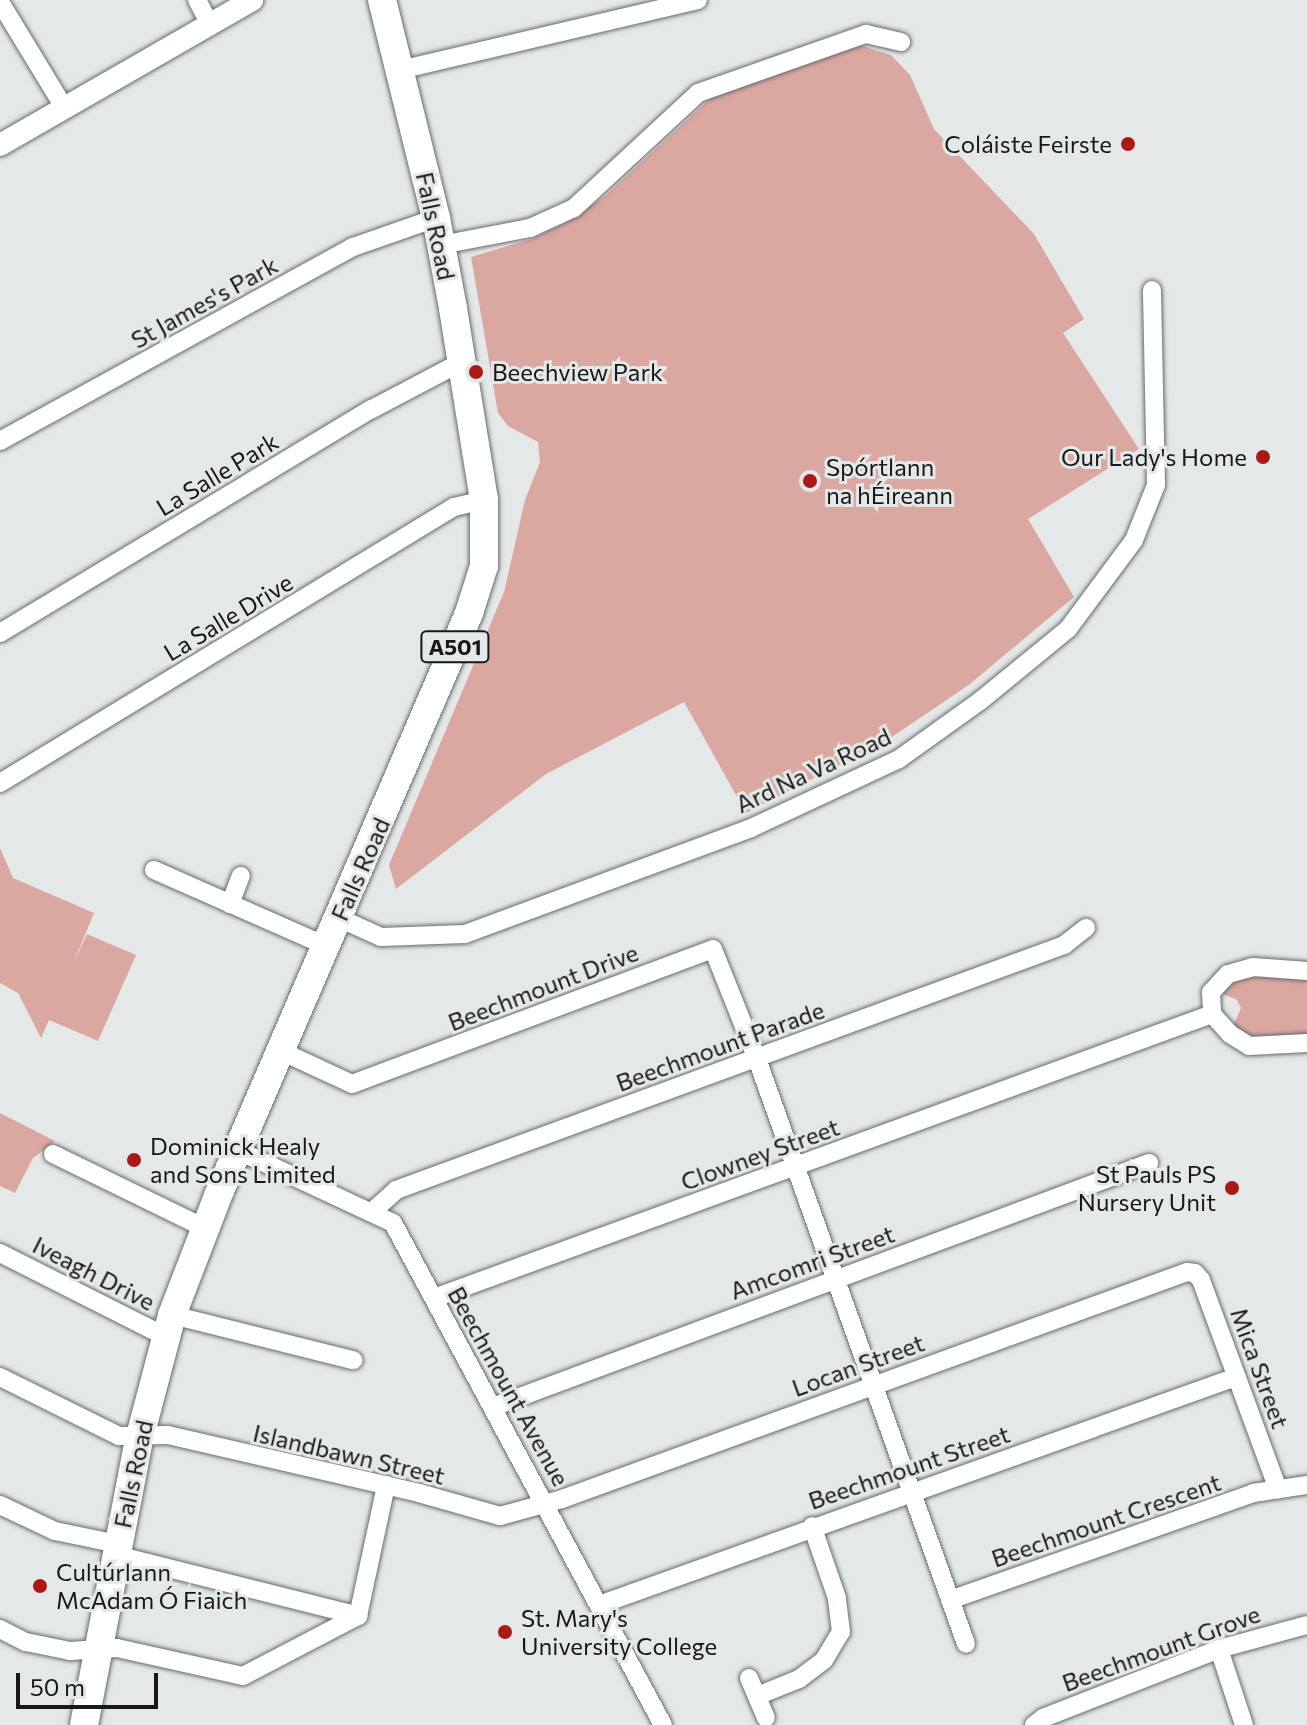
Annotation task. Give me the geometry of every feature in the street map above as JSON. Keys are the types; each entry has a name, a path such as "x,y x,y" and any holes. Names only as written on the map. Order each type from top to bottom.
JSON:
{"main road":[{"name":"Falls Road","path":"84,1725 140,1436 169,1326 237,1150 480,584 486,534 484,500 461,362 439,231 382,0"}],"street":[{"path":"197,0 210,24"},
{"path":"0,145 252,0"},
{"path":"400,70 698,0"},
{"path":"0,2 65,109"},
{"path":"439,231 530,228 574,208 698,93 866,34 901,42"},
{"name":"St James's Park","path":"0,441 353,247 439,231"},
{"name":"Ard Na Va Road","path":"339,918 381,937 465,934 751,828 899,759 980,701 1068,629 1134,540 1156,485 1152,290"},
{"name":"La Salle Park","path":"0,633 372,409 461,362"},
{"name":"La Salle Drive","path":"0,783 454,507 484,500"},
{"path":"154,870 326,946"},
{"path":"230,904 241,876"},
{"name":"Beechmount Parade","path":"373,1211 396,1190 1064,945 1086,928"},
{"name":"Beechmount Drive","path":"281,1051 352,1084 713,949 757,1059"},
{"path":"1307,971 1253,967 1228,974 1211,992 1212,1014 1230,1034 1249,1046 1307,1043"},
{"name":"Clowney Street","path":"434,1298 1212,1014"},
{"path":"757,1059 966,1644"},
{"name":"Beechmount Avenue","path":"237,1150 393,1223 663,1725"},
{"path":"53,1154 205,1228"},
{"name":"Amcomri Street","path":"493,1407 1149,1163"},
{"name":"Iveagh Drive","path":"0,1253 169,1326 353,1360"},
{"name":"Mica Street","path":"1187,1272 1195,1273 1201,1280 1278,1489"},
{"name":"Locan Street","path":"545,1503 1187,1272"},
{"name":"Islandbawn Street","path":"0,1377 119,1436 168,1435 386,1485 500,1516 545,1503"},
{"name":"Beechmount Street","path":"599,1605 812,1526 1236,1377"},
{"path":"358,1616 386,1485"},
{"name":"Beechmount Crescent","path":"950,1600 1253,1493 1307,1485"},
{"path":"0,1505 55,1531 358,1616"},
{"path":"757,1696 799,1679 824,1660 841,1632 837,1598 812,1526"},
{"path":"0,1629 26,1642 78,1652 117,1648 243,1676 358,1616"},
{"name":"Beechmount Grove","path":"1034,1725 1043,1718 1219,1649 1307,1625"},
{"path":"1219,1649 1244,1725"},
{"path":"749,1678 766,1718"}],"shaded area":[{"name":"Spórtlann na hÉireann","path":"859,45 891,55 910,75 934,129 1034,234 1084,319 1063,333 1139,449 1028,519 1074,597 970,684 886,741 746,813 684,702 546,774 396,889 389,865 504,592 525,500 540,462 538,442 508,426 498,413 471,257 532,239 567,222 604,197 716,93"},
{"path":"0,848 13,878 94,913 73,964 87,934 136,955 98,1041 49,1020 41,1038 18,993 0,983"},
{"path":"1266,975 1307,979 1307,1035 1248,1037 1233,1026 1241,1008 1237,1000 1221,993 1234,981"},
{"path":"0,1113 55,1141 33,1158 15,1193 0,1186"}],"place":[{"name":"Coláiste Feirste","path":"1128,144"},
{"name":"Beechview Park","path":"476,372"},
{"name":"Our Lady's Home","path":"1263,457"},
{"name":"Spórtlann na hÉireann","path":"810,481"},
{"name":"Dominick Healy and Sons Limited","path":"134,1160"},
{"name":"St Pauls PS Nursery Unit","path":"1232,1188"},
{"name":"Cultúrlann McAdam Ó Fiaich","path":"40,1586"},
{"name":"St. Mary's University College","path":"505,1632"}]}
